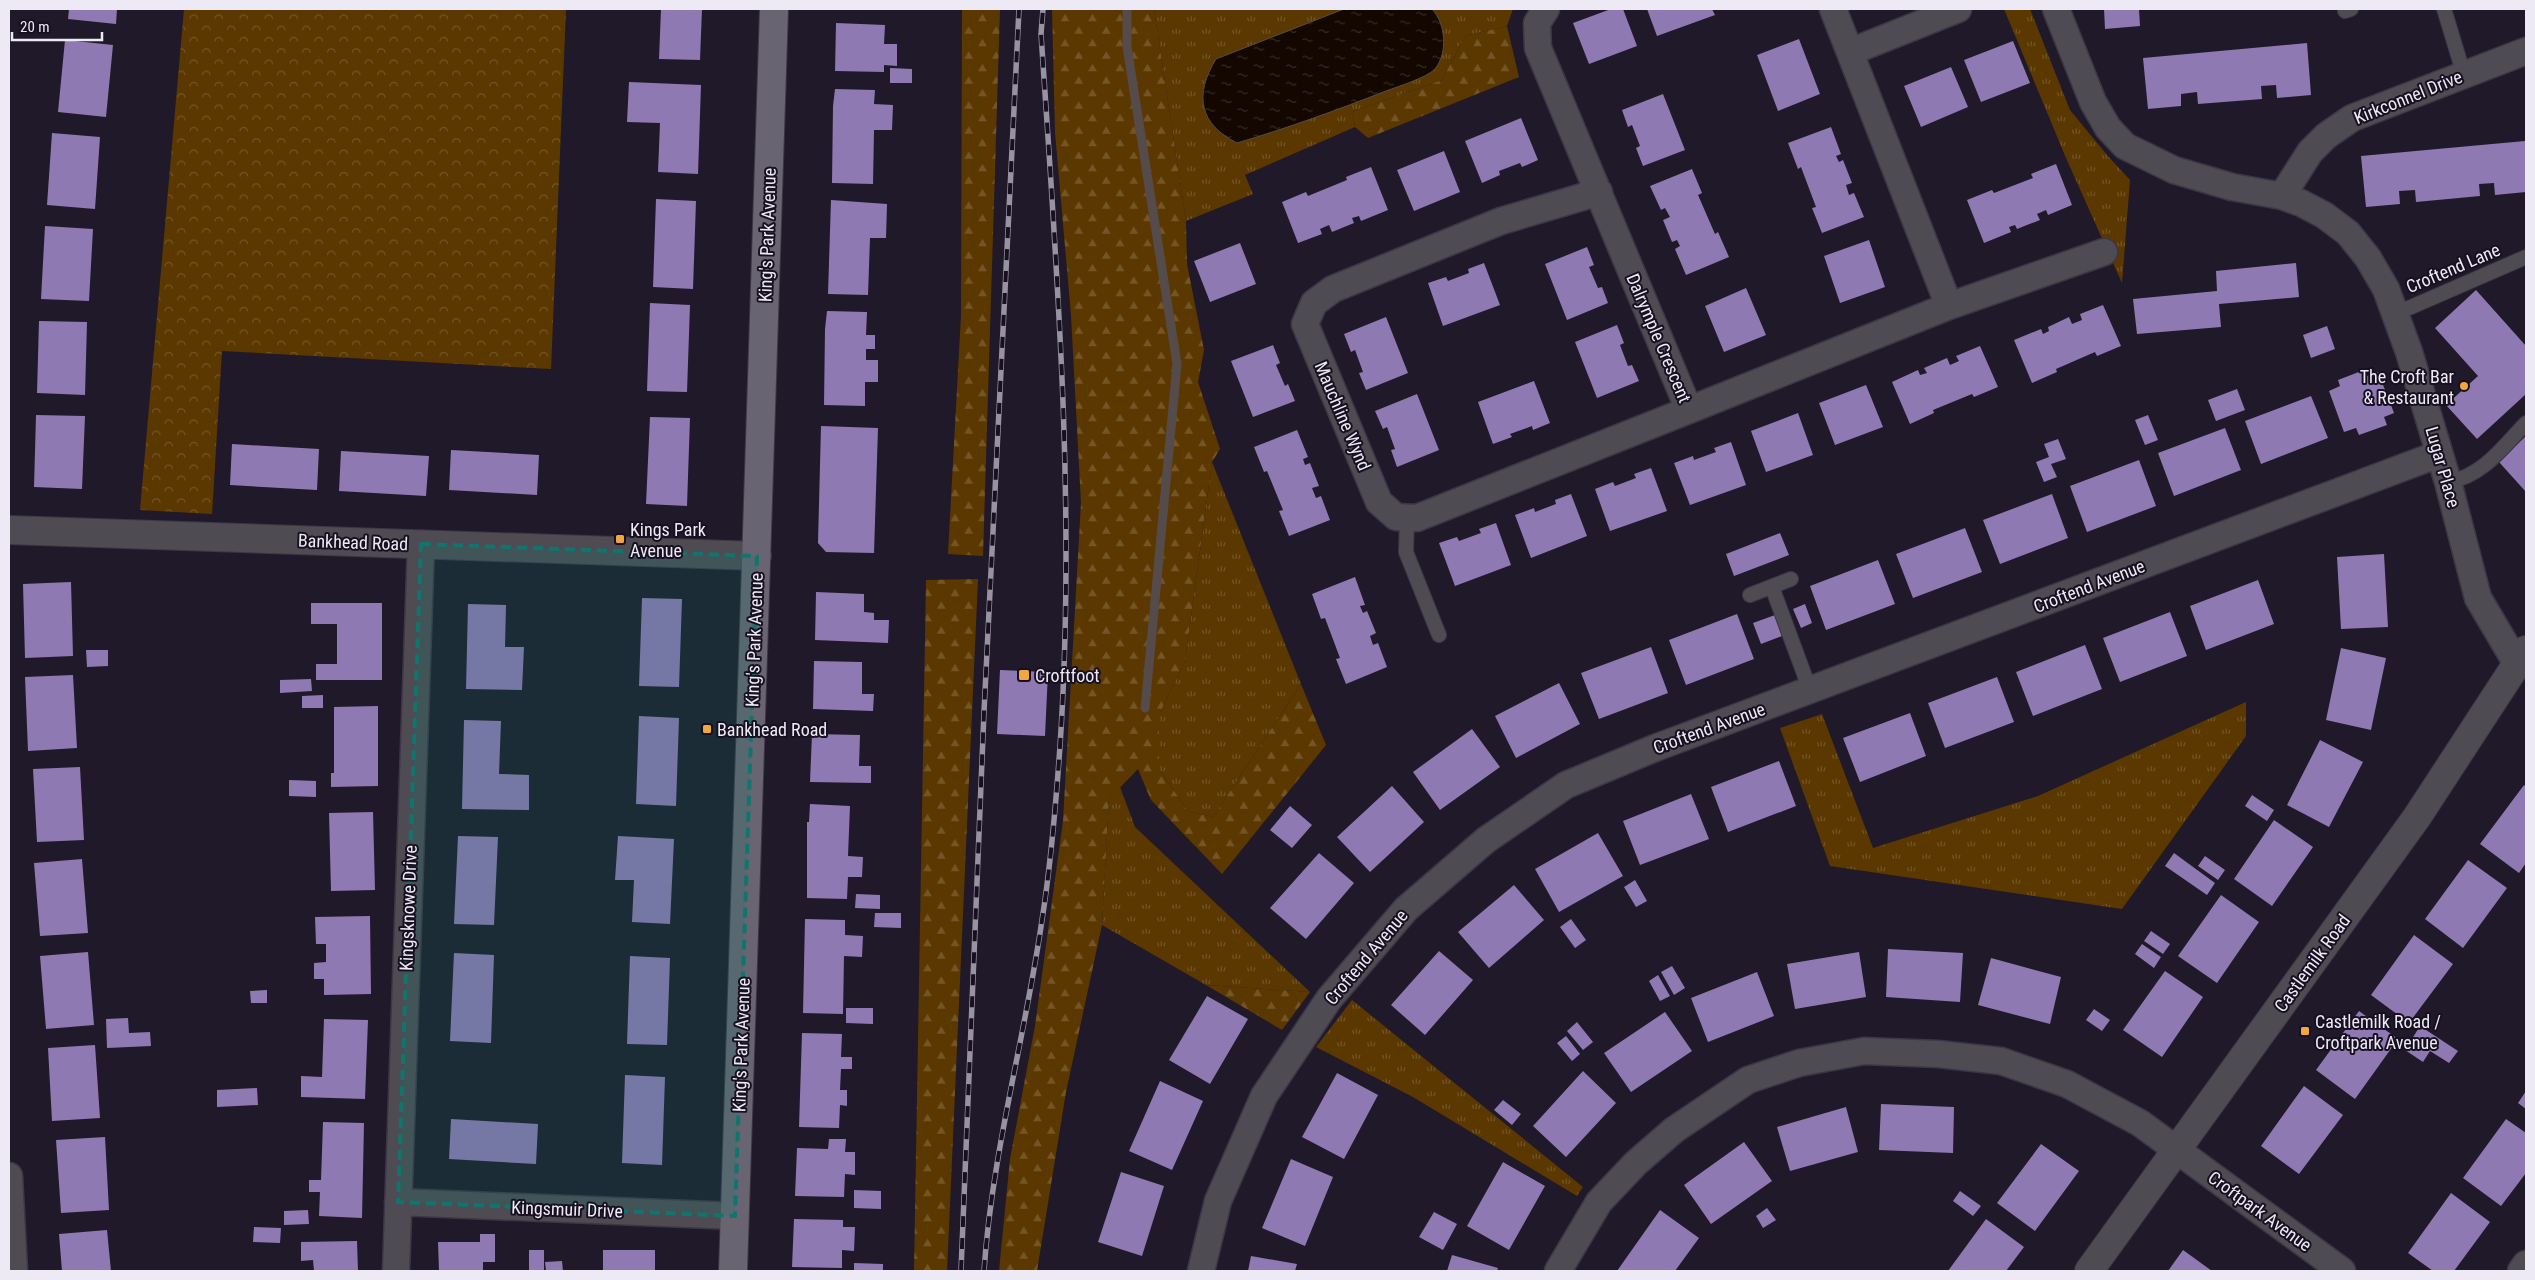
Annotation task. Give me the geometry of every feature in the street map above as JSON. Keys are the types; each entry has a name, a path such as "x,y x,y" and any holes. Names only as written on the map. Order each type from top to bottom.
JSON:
{"main road":[{"name":"King's Park Avenue","path":"733,1271 774,9"}],"street":[{"name":"Dalrymple Crescent","path":"1546,9 1537,24 1538,48 1689,410 1949,306 2104,252"},
{"path":"1833,9 1949,306"},
{"path":"1850,52 1958,9"},
{"path":"2056,9 2092,102 2108,128 2125,146 2174,170 2232,187 2282,196"},
{"name":"Kirkconnel Drive","path":"2282,196 2310,152 2326,136 2352,118 2526,51"},
{"name":"Mauchline Wynd","path":"1406,518 1396,517 1379,502 1305,324 1314,303 1333,288 1500,222 1599,192"},
{"name":"Lugar Place","path":"2282,196 2324,215 2348,233 2368,258 2386,288 2409,352 2448,482 2478,598 2521,657"},
{"path":"1406,518 1417,518 1689,410"},
{"name":"Croftend Avenue","path":"1201,1271 1218,1201 1264,1096 1329,999 1406,909 1486,840 1566,785 1655,748 2439,454"},
{"name":"Bankhead Road","path":"9,530 757,556"},
{"name":"Kingsknowe Drive","path":"396,1271 421,544"},
{"name":"Castlemilk Road","path":"2089,1271 2417,817 2521,657"},
{"name":"Croftpark Avenue","path":"1558,1271 1599,1202 1636,1163 1674,1130 1748,1080 1799,1063 1864,1052 1938,1054 2001,1061 2067,1084 2140,1123 2342,1271"},
{"path":"9,1176 14,1271"},
{"name":"Kingsmuir Drive","path":"398,1202 735,1216"},
{"path":"2521,1271 2526,1264"}],"lane":[{"path":"2444,9 2464,75"},
{"name":"Croftend Lane","path":"2395,314 2526,257"},
{"path":"2448,482 2462,480 2484,467 2526,423"},
{"path":"1406,518 1406,552 1439,635"},
{"path":"1750,595 1791,580"},
{"path":"1772,587 1810,690"}],"highlighted area":[{"path":"421,544 757,556 735,1216 398,1202"}],"green space":[{"path":"184,9 566,9 551,369 222,351 212,514 140,510"},
{"path":"962,9 1000,9 983,556 948,554 961,316"},
{"path":"1052,9 1154,9 1186,221 1187,264 1204,350 1198,382 1220,449 1212,462 1185,661 1159,715 1159,769 1188,811 1213,817 1301,684 1326,745 1222,874 1151,800 1138,769 1109,799 1102,925 1066,1092 1037,1271 999,1271 1010,1159 1035,1026 1063,821 1081,503 1071,315 1055,132"},
{"path":"1154,9 1513,9 1507,26 1465,36 1442,80 1352,112 1355,127 1245,175 1253,194 1186,221"},
{"path":"2004,9 2030,9 2070,110 2130,180 2122,283 2066,158"},
{"path":"1507,26 1519,77 1368,138 1355,127 1352,112 1442,80 1465,36"},
{"path":"1212,462 1301,684 1213,817 1188,811 1159,769 1159,715 1185,661"},
{"path":"978,579 947,1271 914,1271 926,580"},
{"path":"2246,702 2246,736 2122,909 1830,866 1780,728 1822,714 1873,848 2038,796"},
{"path":"1120,787 1135,827 1310,992 1206,985 1102,925 1109,799"},
{"path":"1206,985 1310,992 1282,1030"},
{"path":"1352,1000 1583,1187 1577,1196 1413,1097 1316,1047"}],"water":[{"path":"1344,9 1432,9 1440,22 1444,39 1442,55 1435,69 1425,76 1412,81 1237,143 1215,127 1208,118 1203,96 1209,72 1216,59"}],"building":[{"path":"69,9 117,9 116,24 68,19"},
{"path":"661,9 702,9 700,60 659,59"},
{"path":"1611,9 1623,9 1637,46 1589,64 1573,23"},
{"path":"1647,9 1712,9 1715,15 1657,36"},
{"path":"2104,9 2139,9 2140,26 2105,29"},
{"path":"836,23 885,25 884,44 897,44 897,66 884,65 884,72 835,71"},
{"path":"1799,39 1820,94 1778,111 1757,55"},
{"path":"65,40 113,45 106,117 58,112"},
{"path":"2013,41 2030,83 1981,102 1964,60"},
{"path":"2307,43 2311,95 2277,98 2276,85 2261,86 2262,99 2198,104 2197,92 2181,94 2181,106 2148,109 2143,58"},
{"path":"1951,67 1968,107 1921,127 1904,86"},
{"path":"890,68 912,69 912,83 890,83"},
{"path":"629,82 701,85 698,174 658,172 660,123 627,122"},
{"path":"835,89 875,90 874,104 893,105 892,130 874,130 873,184 832,183"},
{"path":"1663,94 1685,150 1643,166 1636,148 1640,146 1632,125 1628,127 1622,110"},
{"path":"1521,118 1538,160 1522,167 1520,163 1499,171 1500,175 1482,183 1465,141"},
{"path":"1831,127 1841,154 1836,156 1839,162 1843,160 1852,183 1846,185 1849,195 1854,193 1864,217 1822,233 1812,208 1816,207 1801,167 1798,169 1788,143"},
{"path":"52,133 100,137 95,209 47,205"},
{"path":"2525,141 2526,192 2495,195 2494,183 2479,184 2480,196 2416,202 2415,190 2399,191 2400,204 2366,207 2361,156"},
{"path":"1444,151 1460,192 1414,211 1397,170"},
{"path":"2056,164 2072,205 2048,215 2046,210 2037,214 2040,220 2017,229 2015,225 2009,227 2011,232 1984,243 1967,200 1992,190 1994,193 2033,178 2031,174"},
{"path":"1371,167 1388,210 1361,221 1359,216 1352,218 1354,223 1332,232 1329,225 1320,229 1322,234 1298,243 1282,202 1306,192 1308,196 1347,180 1346,177"},
{"path":"1692,169 1702,193 1698,195 1715,234 1718,232 1729,257 1686,275 1675,249 1680,246 1677,240 1672,242 1663,220 1670,217 1665,208 1661,210 1650,186"},
{"path":"656,199 696,201 693,289 653,287"},
{"path":"831,200 887,204 886,238 870,238 868,295 828,294"},
{"path":"45,226 93,229 89,301 41,299"},
{"path":"1869,240 1885,287 1840,303 1824,256"},
{"path":"1240,243 1256,284 1210,302 1194,261"},
{"path":"1587,247 1594,265 1589,267 1598,288 1602,287 1608,303 1567,320 1545,264"},
{"path":"1484,263 1500,305 1443,326 1428,283 1446,277 1448,281 1469,273 1468,269"},
{"path":"2296,263 2299,297 2219,304 2221,327 2137,334 2133,299 2217,291 2216,271"},
{"path":"1746,288 1766,335 1724,352 1705,306"},
{"path":"2476,290 2526,346 2526,394 2477,439 2446,405 2478,376 2435,328"},
{"path":"650,303 690,305 687,392 647,391"},
{"path":"2103,305 2121,346 2097,356 2095,352 2056,369 2057,372 2032,383 2014,340 2041,329 2043,334 2049,331 2048,327 2069,317 2072,324 2082,320 2080,314"},
{"path":"827,311 867,312 866,335 875,335 875,349 866,349 866,360 878,360 878,382 865,382 865,406 824,405"},
{"path":"1386,317 1408,373 1366,390 1359,373 1363,372 1355,350 1351,352 1344,334"},
{"path":"39,321 87,322 85,395 37,393"},
{"path":"1617,325 1624,343 1620,345 1628,366 1632,365 1639,381 1597,398 1575,342"},
{"path":"2327,326 2335,349 2311,358 2303,335"},
{"path":"1273,345 1280,363 1276,365 1285,386 1288,384 1295,401 1253,417 1231,361"},
{"path":"1980,346 1998,387 1974,397 1972,394 1933,410 1934,413 1910,424 1892,382 1918,370 1920,375 1927,373 1924,368 1947,358 1950,365 1959,361 1956,356"},
{"path":"2364,370 2367,376 2378,372 2394,413 2384,417 2387,425 2359,435 2356,428 2344,432 2329,391 2340,386 2338,380"},
{"path":"1534,381 1550,423 1533,430 1532,426 1510,434 1512,437 1493,444 1478,402"},
{"path":"1866,385 1883,427 1835,445 1819,403"},
{"path":"2237,389 2245,410 2216,421 2208,400"},
{"path":"1417,394 1439,450 1397,467 1391,450 1395,449 1387,427 1383,429 1375,411"},
{"path":"2311,396 2328,438 2261,464 2245,421"},
{"path":"1798,413 1813,455 1766,472 1751,431"},
{"path":"36,415 85,416 82,489 34,487"},
{"path":"2148,415 2158,440 2145,445 2135,420"},
{"path":"650,417 690,418 687,506 646,504"},
{"path":"821,426 878,428 874,553 826,552 818,543"},
{"path":"2225,428 2241,470 2174,496 2158,453"},
{"path":"1297,430 1308,457 1303,459 1305,465 1310,463 1319,486 1312,488 1316,498 1321,496 1330,520 1289,536 1279,511 1283,510 1267,471 1264,472 1254,447"},
{"path":"2526,436 2526,492 2499,462"},
{"path":"2058,439 2066,459 2051,464 2057,477 2044,482 2036,462 2049,457 2044,444"},
{"path":"1731,442 1746,485 1690,505 1674,463 1693,456 1694,460 1716,452 1714,448"},
{"path":"232,444 319,449 317,490 230,485"},
{"path":"451,450 539,455 537,495 449,490"},
{"path":"341,451 429,456 426,496 339,491"},
{"path":"2139,460 2156,506 2087,532 2070,486"},
{"path":"1651,468 1667,511 1610,531 1595,489 1613,482 1615,486 1636,478 1634,474"},
{"path":"1571,494 1587,536 1531,558 1515,515 1534,508 1535,512 1556,504 1555,500"},
{"path":"2052,494 2068,538 2000,564 1983,520"},
{"path":"1496,523 1511,565 1455,586 1439,543 1457,537 1459,541 1481,533 1479,529"},
{"path":"1965,528 1982,572 1913,598 1896,554"},
{"path":"1780,533 1789,555 1734,576 1726,554"},
{"path":"2384,554 2388,627 2341,629 2337,557"},
{"path":"1878,560 1895,604 1826,630 1810,586"},
{"path":"1355,577 1365,605 1360,606 1363,613 1367,611 1376,633 1370,636 1373,645 1378,643 1387,667 1346,684 1336,659 1340,658 1325,618 1321,619 1312,594"},
{"path":"2258,580 2274,624 2206,650 2190,606"},
{"path":"71,582 73,656 25,658 23,584"},
{"path":"816,592 864,594 864,612 874,613 874,620 889,620 888,643 815,640"},
{"path":"642,598 682,599 679,687 639,686"},
{"path":"311,603 382,603 382,680 316,680 316,664 337,664 337,624 311,624"},
{"path":"468,604 506,605 505,647 524,647 522,690 466,689"},
{"path":"1805,604 1812,623 1801,628 1793,609"},
{"path":"2170,612 2187,656 2120,682 2103,638"},
{"path":"1737,614 1754,659 1686,685 1669,640"},
{"path":"1775,615 1782,636 1761,644 1753,623"},
{"path":"2085,645 2102,689 2033,716 2016,672"},
{"path":"1651,647 1668,693 1599,719 1581,673"},
{"path":"2341,648 2386,658 2371,730 2326,720"},
{"path":"86,650 108,650 108,666 87,667"},
{"path":"814,661 862,662 862,694 874,694 873,711 813,709"},
{"path":"1000,670 1048,672 1045,736 997,734"},
{"path":"73,675 77,748 28,751 25,677"},
{"path":"1997,677 2014,722 1945,748 1928,703"},
{"path":"311,679 312,691 280,693 280,680"},
{"path":"1559,683 1580,724 1516,758 1495,716"},
{"path":"323,695 323,708 302,708 302,696"},
{"path":"378,706 378,786 331,787 331,773 334,773 334,707"},
{"path":"1910,713 1926,756 1860,782 1843,738"},
{"path":"639,716 679,718 676,806 636,804"},
{"path":"464,720 501,721 499,774 529,775 529,810 462,809"},
{"path":"1472,729 1500,767 1440,810 1413,772"},
{"path":"812,734 860,735 859,766 871,766 871,783 810,782"},
{"path":"2320,740 2363,762 2329,827 2287,805"},
{"path":"1779,761 1796,806 1728,832 1711,787"},
{"path":"80,767 84,840 37,842 33,769"},
{"path":"289,780 316,781 316,797 289,796"},
{"path":"2524,785 2526,787 2526,863 2519,873 2480,844"},
{"path":"1392,786 1424,822 1370,872 1337,837"},
{"path":"1691,794 1709,839 1640,865 1623,821"},
{"path":"2252,795 2274,810 2267,821 2245,806"},
{"path":"810,804 850,806 848,856 863,857 862,877 848,877 847,899 807,898 807,822 809,822"},
{"path":"1290,806 1312,825 1292,848 1270,830"},
{"path":"373,812 375,890 331,891 329,813"},
{"path":"2274,820 2313,847 2272,906 2234,879"},
{"path":"1598,833 1623,876 1559,912 1535,869"},
{"path":"458,836 498,837 494,925 454,924"},
{"path":"618,836 674,839 670,924 632,922 634,880 615,880"},
{"path":"1319,853 1354,883 1306,939 1270,908"},
{"path":"2174,853 2215,883 2207,895 2165,866"},
{"path":"2205,856 2225,870 2218,880 2198,866"},
{"path":"82,859 88,933 40,936 34,863"},
{"path":"2468,860 2507,888 2463,948 2425,919"},
{"path":"1635,880 1647,901 1636,907 1624,887"},
{"path":"1514,885 1544,920 1489,968 1458,932"},
{"path":"856,894 880,895 880,909 855,908"},
{"path":"2221,895 2259,922 2217,983 2178,956"},
{"path":"875,913 901,913 901,928 874,927"},
{"path":"370,916 371,994 324,995 324,979 314,979 314,963 326,962 326,944 316,944 315,917"},
{"path":"805,919 845,920 845,935 863,936 862,957 844,956 843,1014 803,1013"},
{"path":"1571,919 1586,940 1575,948 1560,927"},
{"path":"2151,931 2170,944 2163,954 2144,941"},
{"path":"2414,935 2453,964 2409,1023 2371,995"},
{"path":"2142,944 2161,957 2154,968 2135,954"},
{"path":"1888,949 1963,953 1960,1002 1886,997"},
{"path":"1439,951 1473,980 1425,1035 1391,1005"},
{"path":"88,952 94,1025 46,1029 40,956"},
{"path":"1859,952 1866,997 1795,1009 1787,964"},
{"path":"454,953 494,955 491,1043 450,1041"},
{"path":"630,956 670,958 667,1045 627,1044"},
{"path":"1991,958 2061,977 2050,1024 1978,1005"},
{"path":"1672,966 1685,988 1674,995 1661,972"},
{"path":"2165,971 2203,997 2162,1057 2123,1030"},
{"path":"1757,972 1774,1016 1708,1042 1691,998"},
{"path":"1658,975 1670,996 1660,1001 1649,981"},
{"path":"267,990 267,1003 251,1003 250,991"},
{"path":"1207,996 1248,1019 1210,1084 1169,1060"},
{"path":"846,1008 873,1008 873,1024 846,1023"},
{"path":"2094,1009 2110,1020 2102,1031 2086,1020"},
{"path":"2359,1011 2398,1039 2355,1099 2316,1070"},
{"path":"1665,1012 1692,1051 1631,1092 1604,1053"},
{"path":"128,1018 129,1033 150,1032 151,1046 107,1048 106,1019"},
{"path":"324,1019 368,1020 365,1099 301,1097 301,1076 322,1077"},
{"path":"1577,1022 1593,1042 1583,1050 1567,1031"},
{"path":"2420,1026 2458,1051 2449,1063 2430,1051 2423,1062 2405,1050"},
{"path":"802,1033 842,1034 841,1057 852,1057 852,1069 841,1069 840,1090 847,1090 847,1106 840,1105 839,1128 799,1127"},
{"path":"1566,1036 1580,1054 1572,1061 1557,1043"},
{"path":"95,1045 100,1118 52,1121 48,1048"},
{"path":"1583,1071 1616,1103 1566,1157 1533,1126"},
{"path":"1337,1073 1378,1095 1344,1159 1302,1137"},
{"path":"625,1075 665,1077 662,1165 622,1163"},
{"path":"1160,1081 1203,1101 1172,1170 1129,1151"},
{"path":"2304,1086 2343,1115 2299,1174 2261,1146"},
{"path":"257,1088 258,1105 217,1107 217,1090"},
{"path":"2526,1091 2526,1109 2518,1103"},
{"path":"1503,1100 1521,1114 1512,1125 1494,1110"},
{"path":"1881,1104 1954,1107 1953,1153 1879,1150"},
{"path":"1846,1107 1858,1152 1790,1171 1777,1127"},
{"path":"451,1119 538,1124 536,1164 449,1159"},
{"path":"2506,1119 2526,1133 2526,1173 2501,1206 2463,1178"},
{"path":"323,1122 364,1123 362,1218 319,1216 320,1192 309,1192 309,1180 321,1180"},
{"path":"105,1137 109,1210 61,1213 56,1140"},
{"path":"829,1139 846,1139 845,1152 855,1152 855,1175 845,1174 844,1197 795,1196 797,1148 828,1149"},
{"path":"1744,1142 1772,1181 1711,1224 1684,1185"},
{"path":"2041,1144 2079,1171 2035,1231 1997,1203"},
{"path":"1291,1159 1333,1177 1305,1246 1262,1228"},
{"path":"1503,1162 1545,1186 1509,1250 1467,1226"},
{"path":"1121,1172 1164,1186 1142,1256 1098,1242"},
{"path":"854,1190 881,1191 881,1209 854,1208"},
{"path":"1960,1191 1981,1206 1973,1216 1953,1201"},
{"path":"2451,1193 2490,1222 2454,1271 2433,1271 2408,1253"},
{"path":"1767,1208 1776,1220 1763,1228 1756,1216"},
{"path":"308,1210 309,1224 284,1225 284,1211"},
{"path":"1660,1210 1699,1238 1675,1271 1617,1271"},
{"path":"1434,1212 1457,1224 1443,1250 1419,1237"},
{"path":"794,1219 843,1220 843,1227 855,1227 854,1251 842,1250 842,1268 792,1267"},
{"path":"1986,1219 2024,1247 2006,1271 1948,1271"},
{"path":"254,1227 281,1228 280,1243 253,1242"},
{"path":"107,1230 111,1271 62,1271 59,1234"},
{"path":"480,1234 495,1234 495,1262 483,1262 483,1271 439,1271 438,1242 480,1242"},
{"path":"357,1241 358,1271 314,1271 313,1260 301,1261 301,1242"},
{"path":"529,1250 544,1250 544,1271 529,1271"},
{"path":"603,1250 655,1250 655,1271 603,1271"},
{"path":"2183,1250 2212,1271 2168,1271"},
{"path":"1452,1255 1498,1268 1497,1271 1447,1271"},
{"path":"1251,1256 1297,1264 1295,1271 1248,1271"},
{"path":"562,1261 563,1271 546,1271 545,1262"},
{"path":"854,1263 883,1264 883,1271 854,1271"}],"waterway":[{"path":"1127,9 1127,47 1177,364 1145,708"}],"railway":[{"path":"961,1271 984,712 1019,9"},
{"path":"984,1271 988,1227 1001,1139 1042,920 1053,833 1060,746 1066,568 1065,479 1058,301 1041,34 1043,9"}],"place":[{"name":"The Croft Bar & Restaurant","path":"2464,386"},
{"name":"Kings Park Avenue","path":"620,539"},
{"name":"Croftfoot","path":"1024,675"},
{"name":"Bankhead Road","path":"707,729"},
{"name":"Castlemilk Road / Croftpark Avenue","path":"2305,1031"}]}
